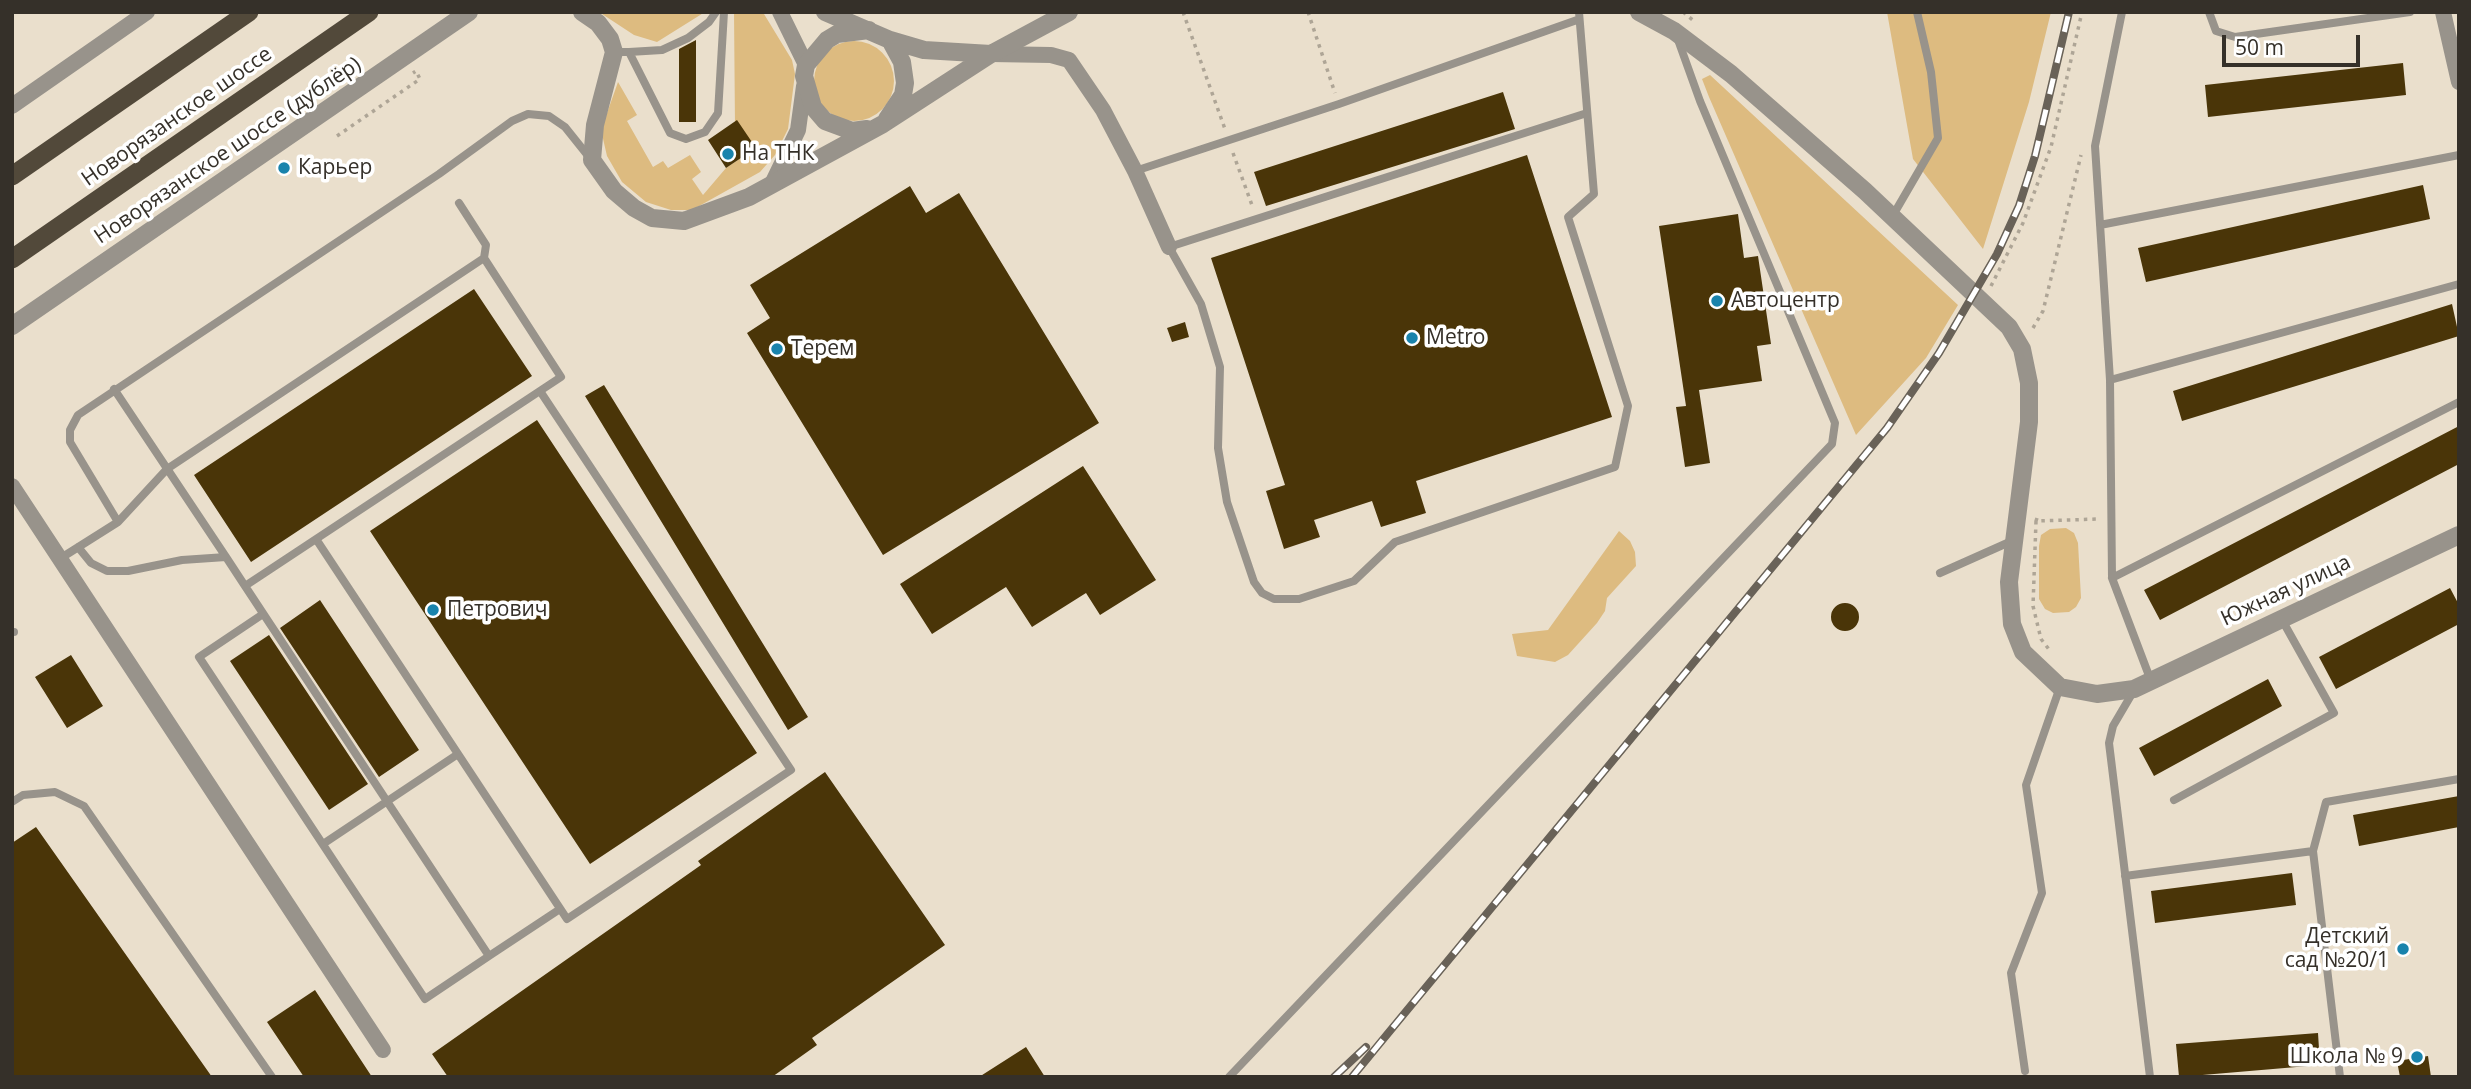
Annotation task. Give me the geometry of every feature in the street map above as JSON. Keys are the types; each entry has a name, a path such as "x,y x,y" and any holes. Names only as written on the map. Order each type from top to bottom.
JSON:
{"highway":[{"path":"12,176 250,12"},
{"name":"Новорязанское шоссе","path":"12,259 369,12"}],"street":[{"path":"12,106 147,12"},
{"name":"Новорязанское шоссе (дублёр)","path":"12,326 469,12"},
{"path":"582,12 598,23 621,52 596,125 592,160 614,191 652,218 684,221 704,216 772,184 879,126 991,54 1069,12"},
{"path":"772,184 798,130 806,65 780,12"},
{"path":"825,12 890,40 924,50 1051,55 1069,60 1103,110 1135,171 1169,247"},
{"path":"2443,12 2459,82"},
{"path":"1646,14 1674,31 1731,74 1892,217 2009,327 2022,349 2029,383 2029,422 2009,582 2012,624 2022,652 2060,687"},
{"path":"806,65 827,40 837,34 869,30"},
{"path":"804,86 813,107 825,121 852,131 879,126 903,95 905,83 902,62 890,40"},
{"path":"12,486 383,1050"},
{"name":"Южная улица","path":"2060,687 2097,694 2134,689 2459,535"}],"lane":[{"path":"716,12 709,22 688,38 662,50 621,52 670,133 686,139 705,132 718,113 724,12"},
{"path":"1892,217 1938,138 1931,72 1917,12"},
{"path":"2122,12 2095,146 2110,380 2112,578 2151,681"},
{"path":"2209,12 2216,31 2235,37 2410,12"},
{"path":"1135,171 1339,104 1578,16 1587,113 1594,194 1568,217 1629,407 1615,467 1395,542 1354,581 1299,599 1274,599 1262,593 1254,582 1227,502 1220,461 1220,367 1201,304 1169,247 1587,113"},
{"path":"1228,1077 1832,444 1835,423 1700,101 1674,31"},
{"path":"118,522 70,442 70,430 78,415 439,174 512,121 528,114 549,116 565,127 592,160"},
{"path":"2100,225 2459,155"},
{"path":"245,586 561,377 484,258 486,245 459,203"},
{"path":"61,558 118,522 167,469 484,258"},
{"path":"2110,380 2459,284"},
{"path":"114,390 489,956"},
{"path":"316,539 567,919 791,770 540,391"},
{"path":"2112,578 2459,402"},
{"path":"1940,573 2014,540"},
{"path":"78,547 91,563 107,570 128,571 182,560 226,557"},
{"path":"263,614 199,657 425,999 560,909"},
{"path":"2174,800 2334,713 2281,618"},
{"path":"2025,1071 2011,973 2042,893 2026,785 2060,687"},
{"path":"2134,689 2113,726 2109,743 2150,1077"},
{"path":"323,844 458,754"},
{"path":"2340,1077 2313,851 2326,802 2459,779"},
{"path":"12,802 23,795 55,792 84,806 272,1077"},
{"path":"2125,876 2313,851"}],"path":[{"path":"1183,12 1256,219"},
{"path":"1308,12 1339,104"},
{"path":"1991,286 2023,223 2051,147 2082,12"},
{"path":"337,136 420,79 416,71 405,79"},
{"path":"2037,339 2033,328 2043,311 2084,145"},
{"path":"2037,508 2033,606 2041,639 2053,654"},
{"path":"2036,521 2111,519"}],"shaded area":[{"path":"599,12 705,12 657,42 634,35"},
{"path":"734,12 764,14 792,60 795,74 788,129 775,155 760,172 692,210 671,210 646,202 622,182 607,156 601,130 618,82 637,115 627,121 653,167 663,161 668,168 690,155 701,172 692,179 703,195 726,168 756,148 735,127"},
{"path":"1887,12 2051,12 2029,102 1983,249 1913,159"},
{"path":"854,41 869,44 882,53 891,66 894,81 891,96 882,109 869,118 854,121 839,118 826,109 817,96 814,81 817,66 826,53 839,44"},
{"path":"1710,75 1958,305 1926,358 1856,435 1709,97 1702,79"},
{"path":"2066,528 2074,533 2078,543 2081,598 2069,612 2053,613 2045,609 2039,599 2039,546 2041,535 2050,529"},
{"path":"1619,531 1630,541 1635,552 1636,566 1607,598 1605,611 1597,623 1568,655 1555,662 1517,656 1512,634 1548,630"}],"building":[{"path":"696,40 696,122 679,122 679,49"},
{"path":"2403,63 2406,95 2208,117 2205,85"},
{"path":"1503,92 1515,129 1266,206 1254,172"},
{"path":"737,120 756,148 726,168 708,140"},
{"name":"Metro","path":"1527,155 1612,417 1416,481 1426,513 1381,527 1372,501 1314,520 1320,537 1284,549 1266,491 1285,485 1211,258"},
{"path":"2423,185 2430,219 2146,282 2138,248"},
{"path":"910,186 926,213 959,193 1099,423 883,555 747,333 770,318 750,285"},
{"name":"Автоцентр","path":"1738,214 1744,258 1758,256 1771,344 1757,346 1762,381 1699,390 1710,463 1685,467 1676,407 1686,406 1659,226"},
{"path":"474,289 532,376 251,562 194,475"},
{"path":"2452,304 2459,336 2182,421 2173,391"},
{"path":"1185,322 1189,337 1172,342 1167,328"},
{"path":"604,385 808,717 788,730 585,396"},
{"path":"537,420 757,753 590,864 370,531"},
{"path":"2459,426 2459,464 2160,620 2144,590"},
{"path":"1083,466 1156,580 1100,615 1086,593 1032,627 1006,587 932,634 900,584"},
{"path":"2450,588 2459,605 2459,624 2336,689 2319,657"},
{"path":"320,600 419,750 379,777 280,628"},
{"path":"1845,603 1855,607 1859,617 1855,627 1845,631 1835,627 1831,617 1835,607"},
{"path":"269,635 368,784 329,810 230,661"},
{"path":"71,655 103,706 67,728 35,677"},
{"path":"2268,679 2282,706 2154,776 2139,748"},
{"path":"825,772 945,945 812,1038 817,1045 772,1077 448,1077 432,1054 701,865 698,861"},
{"path":"2459,796 2459,827 2359,846 2353,815"},
{"path":"36,827 212,1077 12,1077 12,843"},
{"path":"2292,873 2296,905 2155,923 2151,891"},
{"path":"315,990 372,1077 304,1077 267,1022"},
{"path":"2318,1033 2320,1065 2179,1077 2176,1044"},
{"path":"1026,1047 1045,1077 979,1077"},
{"path":"2428,1056 2431,1077 2400,1077 2397,1061"}],"railway":[{"path":"1352,1077 1887,428 1939,353 1997,254 2019,206 2035,156 2069,12"},
{"path":"1334,1077 1366,1047"}],"place":[{"name":"На ТНК","path":"728,154"},
{"name":"Карьер","path":"284,168"},
{"name":"Автоцентр","path":"1717,301"},
{"name":"Metro","path":"1412,338"},
{"name":"Терем","path":"777,349"},
{"name":"Петрович","path":"433,610"},
{"name":"Детский сад №20/1","path":"2403,949"},
{"name":"Школа № 9","path":"2417,1057"}]}
